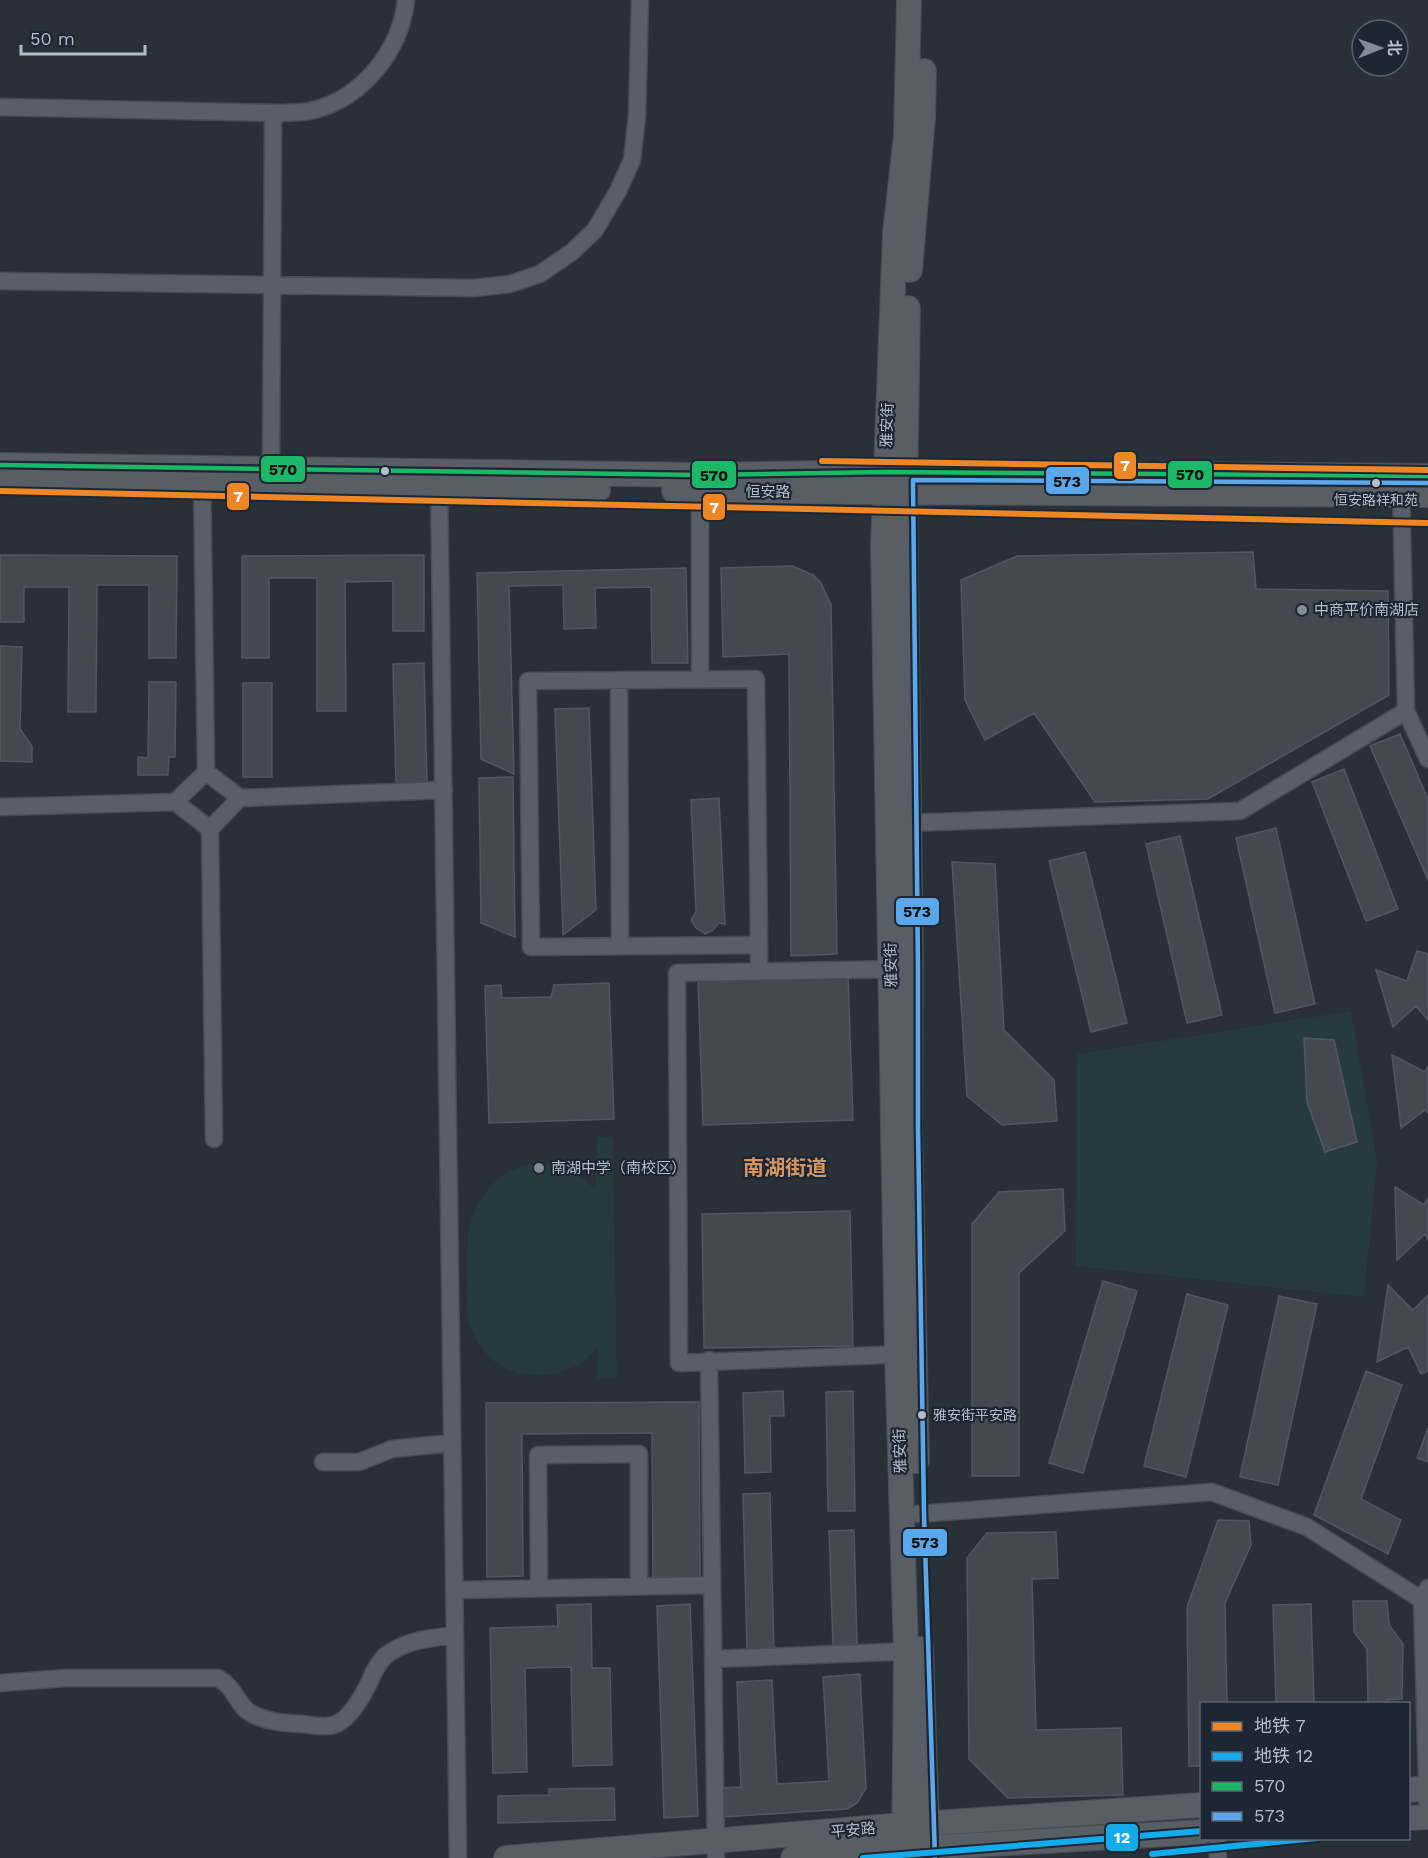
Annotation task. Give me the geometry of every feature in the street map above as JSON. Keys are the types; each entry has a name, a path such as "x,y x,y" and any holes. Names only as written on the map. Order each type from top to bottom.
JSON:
{"main road":[{"name":"雅安街","path":"901,969 908,823 895,482 895,233 906,135 909,0"},
{"name":"雅安街","path":"916,1853 914,1651 906,1354 910,1127 884,570 895,482 923,117 925,0"},
{"name":"恒安路","path":"0,465 202,477"},
{"name":"恒安路","path":"0,482 271,477 700,483 1401,485 1428,476"},
{"name":"恒安路","path":"1401,485 1428,495"},
{"name":"雅安街","path":"906,1354 918,1514 914,1651"},
{"name":"平安路","path":"506,1858 716,1850 915,1825 1200,1804"},
{"path":"1410,1818 1428,1817"},
{"name":"平安路","path":"793,1858 916,1853 1200,1833"}],"street":[{"path":"0,107 273,113 314,111 338,100 367,81 392,48 404,20 406,0"},
{"path":"0,281 474,288 510,284 540,274 572,252 595,230 618,191 632,160 637,116 640,0"},
{"path":"271,477 273,113"},
{"path":"175,802 206,772 202,477"},
{"path":"439,480 458,1858"},
{"path":"700,483 700,679"},
{"path":"1401,485 1406,711 1428,759"},
{"path":"759,945 531,947 528,681 756,679 759,945 759,972"},
{"path":"619,680 620,946"},
{"path":"908,823 1240,811 1406,711"},
{"path":"206,772 240,798 444,790"},
{"path":"214,1139 210,830 240,798"},
{"path":"0,807 175,802 210,830"},
{"path":"901,969 676,973 679,1362 906,1354"},
{"path":"709,1360 716,1850"},
{"path":"323,1462 359,1462 392,1449 452,1443"},
{"path":"539,1588 538,1455 639,1454 639,1586"},
{"path":"918,1514 1212,1492 1307,1527 1425,1594 1421,1789 1428,1817"},
{"path":"454,1590 712,1585"},
{"path":"0,1683 66,1678 218,1678 234,1691 244,1708 253,1715 294,1724 332,1725 342,1721 354,1707 366,1689 377,1664 386,1656 410,1643 455,1635"},
{"path":"713,1659 914,1651"},
{"path":"1217,1840 1218,1858"}],"green space":[{"path":"1351,1011 1377,1162 1364,1297 1076,1266 1077,1054"},
{"path":"597,1137 613,1137 617,1378 597,1379 598,1346 578,1365 566,1371 538,1375 510,1370 498,1364 483,1350 468,1319 468,1235 472,1218 479,1203 499,1178 527,1165 543,1164 561,1167 596,1189"}],"building":[{"path":"1253,552 1256,589 1388,591 1389,695 1208,799 1095,802 1034,713 985,740 965,700 961,580 1017,556"},
{"path":"0,555 177,556 176,658 149,658 149,585 97,585 96,712 68,712 69,587 24,587 24,622 0,622"},
{"path":"424,555 424,631 393,631 393,581 345,582 346,711 317,711 317,578 269,578 269,658 242,658 242,556"},
{"path":"792,566 813,575 821,583 831,605 837,954 791,956 789,654 723,657 721,568"},
{"path":"686,568 688,663 652,663 651,587 595,588 596,628 564,629 563,585 509,586 514,774 481,759 477,573"},
{"path":"0,646 22,647 20,729 32,746 32,762 0,761"},
{"path":"424,663 427,783 396,784 393,664"},
{"path":"149,682 176,682 175,757 169,757 168,775 138,775 138,757 148,758"},
{"path":"243,683 272,683 272,777 243,777"},
{"path":"589,708 596,910 563,935 555,709"},
{"path":"1400,734 1428,799 1428,880 1370,746"},
{"path":"1344,769 1398,909 1366,921 1312,782"},
{"path":"513,777 515,937 481,923 479,778"},
{"path":"719,798 725,924 719,923 712,931 705,934 696,928 691,920 696,912 691,800"},
{"path":"1276,828 1315,1004 1275,1013 1236,838"},
{"path":"1180,836 1222,1015 1187,1023 1146,844"},
{"path":"1085,852 1127,1023 1091,1032 1049,861"},
{"path":"952,862 995,864 1004,1030 1054,1080 1057,1121 1002,1125 967,1096"},
{"path":"1417,951 1428,954 1428,1020 1416,1006 1393,1027 1376,970 1407,981"},
{"path":"848,975 853,1120 703,1125 698,980"},
{"path":"609,983 614,1119 489,1123 485,986 501,985 502,998 551,997 554,985"},
{"path":"1304,1038 1334,1040 1357,1142 1325,1152 1307,1102"},
{"path":"1392,1055 1425,1072 1428,1066 1428,1113 1425,1110 1401,1128"},
{"path":"1395,1187 1424,1205 1428,1198 1428,1240 1425,1234 1397,1260"},
{"path":"1063,1189 1065,1231 1019,1273 1019,1476 972,1476 972,1224 999,1192"},
{"path":"850,1211 853,1346 704,1348 702,1214"},
{"path":"1103,1281 1137,1291 1083,1473 1049,1463"},
{"path":"1388,1285 1413,1310 1428,1295 1428,1371 1421,1374 1408,1347 1377,1362"},
{"path":"1187,1294 1228,1305 1186,1477 1144,1466"},
{"path":"1279,1296 1317,1304 1278,1485 1240,1477"},
{"path":"1366,1371 1402,1385 1361,1499 1401,1520 1388,1554 1314,1515"},
{"path":"783,1391 784,1416 770,1416 771,1472 745,1473 743,1393"},
{"path":"853,1391 855,1511 828,1511 826,1392"},
{"path":"699,1402 700,1577 653,1577 652,1433 522,1434 523,1576 487,1577 486,1403"},
{"path":"1428,1428 1428,1462 1417,1458"},
{"path":"770,1493 774,1651 747,1651 743,1494"},
{"path":"1218,1520 1249,1521 1251,1545 1225,1603 1227,1702 1200,1702 1200,1766 1189,1766 1187,1607"},
{"path":"854,1530 857,1644 833,1645 829,1531"},
{"path":"1056,1532 1058,1578 1032,1579 1036,1730 1121,1728 1123,1795 1008,1798 969,1759 967,1558 987,1533"},
{"path":"1353,1601 1387,1601 1389,1625 1403,1644 1402,1699 1368,1702 1367,1649 1354,1632"},
{"path":"591,1604 592,1668 610,1668 612,1765 573,1766 571,1667 525,1668 527,1772 493,1773 490,1628 558,1626 557,1605"},
{"path":"690,1604 698,1816 664,1818 657,1606"},
{"path":"1311,1604 1314,1702 1276,1702 1273,1605"},
{"path":"860,1674 866,1788 857,1803 847,1809 723,1817 722,1788 741,1787 737,1682 772,1680 777,1784 829,1781 823,1677"},
{"path":"614,1788 615,1820 498,1823 498,1796 549,1795 549,1789"}],"metro line":[{"name":"7","path":"822,461 1428,470"},
{"name":"7","path":"0,491 1428,523"},
{"name":"12","path":"863,1858 1200,1831"},
{"name":"12","path":"1152,1854 1296,1840"}],"transit line":[{"name":"570","path":"0,465 700,475 886,472 1428,476"},
{"name":"573","path":"935,1858 924,1514 918,1127 913,480 1428,483"}],"place":[{"name":"恒安路祥和苑","path":"1376,483"},
{"name":"中商平价南湖店","path":"1302,610"},
{"name":"南湖中学（南校区）","path":"539,1168"},
{"name":"雅安街平安路","path":"922,1415"}],"district":[{"name":"南湖街道","path":"785,1168"}]}
